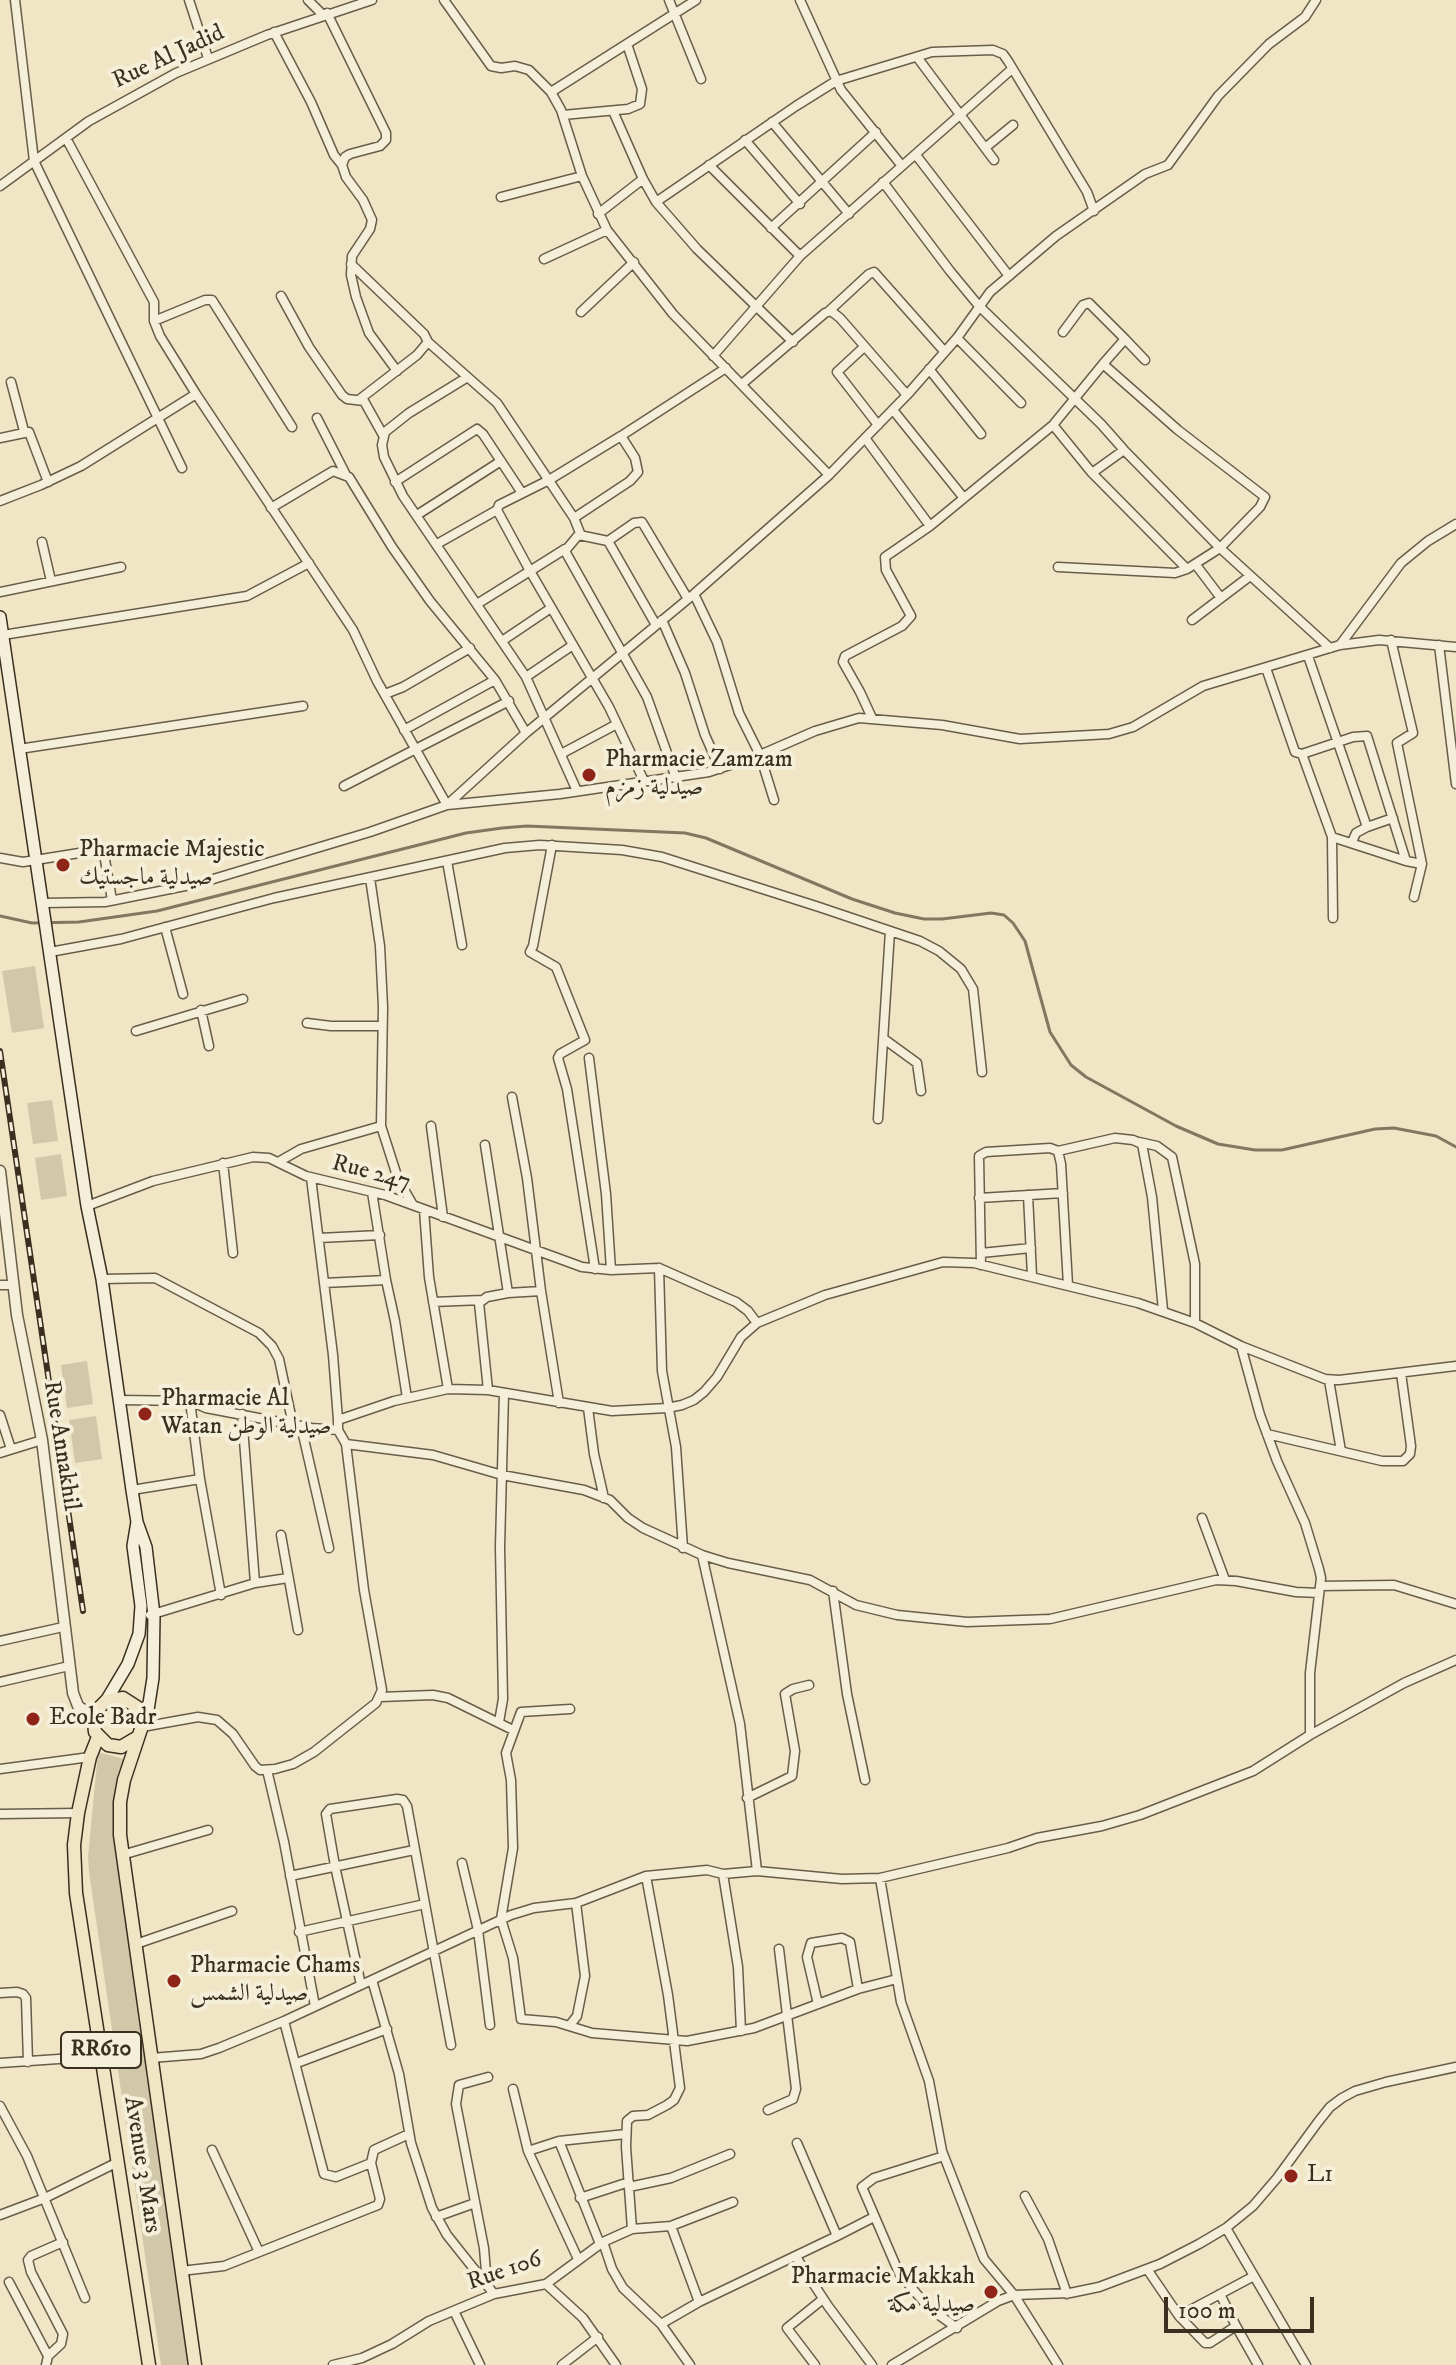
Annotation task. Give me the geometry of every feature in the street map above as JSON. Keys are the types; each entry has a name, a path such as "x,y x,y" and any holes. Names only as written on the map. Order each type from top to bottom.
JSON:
{"main road":[{"name":"RR610","path":"0,617 87,1206 102,1279 137,1522 146,1547 154,1615 153,1678 148,1710 141,1729"},
{"name":"RR610","path":"94,1717 106,1701 139,1634 140,1594 133,1546 137,1522"},
{"path":"94,1717 98,1737 108,1745 121,1747 141,1729 137,1707 131,1702 123,1698 106,1701"},
{"name":"Avenue 3 Mars","path":"141,1729 129,1761 120,1802 122,1855 195,2365"},
{"name":"Avenue 3 Mars","path":"98,1737 90,1757 78,1813 74,1845 76,1893 149,2365"}],"street":[{"path":"15,0 34,161 182,468"},
{"path":"189,0 208,58"},
{"path":"308,0 325,14 387,136 380,146 345,157 342,165"},
{"name":"Rue Al Jadid","path":"0,186 131,96 208,58 274,32 372,0"},
{"path":"444,0 491,66 515,66 529,70 551,92 563,115 582,176 607,230 673,314 829,475"},
{"path":"669,0 701,79"},
{"path":"551,92 696,0"},
{"path":"800,0 836,81 902,166"},
{"path":"447,805 526,733 691,597 829,475 907,395 957,338 990,292 1056,236 1145,174 1168,165 1218,96 1269,44 1305,17 1316,0"},
{"path":"274,32 311,102 334,155 372,220 370,229 355,249 351,263 361,317 378,348 397,371"},
{"path":"563,115 636,107 643,96 627,44"},
{"path":"656,202 836,81 932,52 993,50 1003,54 1087,192 1094,211"},
{"path":"917,57 994,160"},
{"path":"713,356 800,256 1012,69"},
{"path":"613,111 656,202 697,249 793,342"},
{"path":"772,122 849,214"},
{"path":"985,148 1013,125"},
{"path":"771,228 876,132"},
{"path":"66,138 154,302 154,321 196,394 353,630 447,805"},
{"path":"745,140 800,204"},
{"path":"916,155 1009,276"},
{"path":"709,165 800,256"},
{"path":"501,197 582,176"},
{"path":"598,214 643,179"},
{"path":"883,182 979,306 1075,397 1220,548 1335,647"},
{"path":"544,259 607,230"},
{"path":"581,312 634,262"},
{"path":"351,263 424,334 428,342 497,403 580,530 565,549 477,604"},
{"path":"742,384 875,272 944,351"},
{"path":"281,296 309,347 347,399 360,399 417,355 428,342"},
{"path":"154,321 212,300 292,427"},
{"path":"1063,332 1083,305 1089,303 1145,360"},
{"path":"829,311 837,314 907,395"},
{"path":"957,338 1021,403"},
{"path":"872,718 844,668 843,659 910,619 910,612 891,581 884,559 930,526 1053,425 1125,339"},
{"path":"864,347 837,372 878,425"},
{"path":"1058,567 1175,573 1192,567 1220,548 1260,507 1265,497 1178,430 1103,364"},
{"path":"437,544 497,510 499,505 549,480 726,368"},
{"path":"929,369 981,434"},
{"path":"383,435 409,413 466,378"},
{"path":"11,382 24,431"},
{"path":"0,501 81,466 196,394"},
{"path":"360,399 373,414 383,435 384,457 395,482 526,677 577,791"},
{"path":"893,410 963,497"},
{"path":"317,418 345,474 430,601 495,680 526,733"},
{"path":"1053,425 1092,473 1221,598"},
{"path":"395,482 477,429 522,493"},
{"path":"0,438 24,431 32,435 48,482"},
{"path":"574,518 630,481 638,472 635,458 621,436"},
{"path":"865,438 930,526"},
{"path":"1092,473 1124,450"},
{"path":"417,515 501,461"},
{"path":"271,508 333,471 345,474"},
{"path":"497,510 617,724 644,781"},
{"path":"608,541 634,523 642,522 691,597 717,642 739,713 760,755 774,800"},
{"path":"1335,647 1401,563 1456,524"},
{"path":"579,535 608,541 659,622 685,673 705,735 720,769"},
{"path":"42,542 51,581"},
{"path":"565,549 647,697 676,778"},
{"path":"3,635 247,596 309,563"},
{"path":"0,592 121,567"},
{"path":"1192,620 1250,576"},
{"path":"502,641 551,608"},
{"path":"1391,640 1413,733 1397,743 1422,864 1414,897"},
{"path":"44,908 112,900 200,883 370,832 447,805 676,778 720,769 846,721 872,718 966,728 1020,739 1109,734 1133,727 1203,686 1335,647 1391,640 1456,647"},
{"path":"526,677 573,645"},
{"path":"1439,645 1456,784"},
{"path":"385,694 403,687 470,648"},
{"path":"1308,656 1367,827"},
{"path":"1266,668 1295,752 1302,754 1367,736 1406,861"},
{"path":"404,730 495,680"},
{"path":"344,786 509,701"},
{"path":"19,749 303,706"},
{"path":"561,754 617,724"},
{"path":"1302,754 1332,837 1333,918"},
{"path":"1352,842 1356,833 1393,818"},
{"path":"1332,837 1422,864"},
{"path":"552,845 530,952 556,967 585,1040 558,1058 567,1089 595,1269"},
{"path":"50,952 121,939 274,898 514,846 552,845 622,850 662,857 890,931 939,951 969,980 976,1004 982,1072"},
{"path":"0,858 36,861 98,850 104,854 112,900"},
{"path":"447,861 462,945"},
{"path":"370,878 380,946 381,1126 398,1179 413,1205"},
{"path":"165,927 183,994"},
{"path":"878,1119 890,931"},
{"path":"136,1031 243,999"},
{"path":"201,1010 209,1046"},
{"path":"307,1023 382,1026"},
{"path":"884,1039 917,1063 921,1091"},
{"path":"589,1058 606,1194 611,1270"},
{"path":"512,1097 527,1178 559,1403"},
{"path":"280,1161 301,1149 381,1126"},
{"path":"431,1126 443,1217"},
{"path":"981,1265 977,1162 981,1153 1044,1147 1058,1151 1115,1138 1157,1146 1172,1157 1195,1264 1195,1323"},
{"path":"1138,1142 1142,1144 1146,1159 1163,1310"},
{"path":"485,1145 508,1293"},
{"path":"1058,1151 1068,1285"},
{"name":"Rue 247","path":"87,1206 153,1181 223,1163 253,1157 280,1161 311,1178 413,1205 536,1251 595,1269 659,1268 736,1302 757,1323"},
{"path":"223,1163 233,1253"},
{"name":"Rue Annakhil","path":"0,1171 13,1285 42,1440 63,1627 75,1701 94,1717"},
{"path":"141,1729 198,1717 217,1720 233,1734 255,1766 267,1770 293,1764 314,1752 380,1697 382,1690 364,1590 346,1444 338,1430 311,1178"},
{"path":"372,1192 407,1398"},
{"path":"979,1198 1063,1193"},
{"path":"1028,1195 1032,1276"},
{"path":"424,1210 433,1302 448,1389"},
{"path":"319,1238 380,1235"},
{"path":"981,1253 1031,1248"},
{"path":"338,1420 407,1398 448,1389 488,1390 612,1411 667,1408 694,1400 704,1392 717,1377 741,1337 757,1323 825,1295 943,1262 981,1265 1032,1276 1163,1310 1241,1346 1329,1380 1456,1366"},
{"path":"659,1268 660,1345 667,1408 676,1447 683,1548"},
{"path":"102,1279 155,1278 259,1333 272,1346 279,1359 329,1548"},
{"path":"324,1283 386,1280"},
{"path":"0,1285 13,1285"},
{"path":"433,1302 482,1300 508,1293 541,1291"},
{"path":"482,1300 478,1308 488,1390"},
{"path":"1241,1346 1267,1434 1305,1523 1319,1569 1310,1673 1310,1735"},
{"path":"1267,1434 1395,1462 1408,1458 1411,1446 1401,1373"},
{"path":"1329,1380 1341,1451"},
{"path":"499,1722 503,1699 500,1547 504,1393"},
{"path":"120,1400 190,1401 206,1408 297,1426 338,1430"},
{"path":"190,1401 200,1479 221,1595"},
{"path":"588,1408 604,1498"},
{"path":"242,1414 255,1583"},
{"path":"0,1415 11,1449"},
{"path":"0,1453 42,1440"},
{"path":"346,1444 433,1455 502,1475 584,1490 604,1498 635,1524 683,1548 728,1563 810,1580 856,1605 897,1615 967,1622 1022,1622 1050,1619 1225,1580 1296,1592 1394,1585 1456,1604"},
{"path":"132,1490 200,1479"},
{"path":"1202,1518 1225,1580"},
{"path":"281,1535 298,1630"},
{"path":"702,1555 740,1724 757,1871"},
{"path":"141,1617 255,1583 288,1578"},
{"path":"833,1591 847,1694 865,1780"},
{"path":"0,1641 63,1627"},
{"path":"151,2058 201,2054 284,2021 501,1919 534,1908 576,1903 646,1876 707,1870 723,1874 757,1871 842,1879 880,1878 1140,1815 1253,1771 1310,1735 1404,1683 1456,1660"},
{"path":"0,1682 69,1666"},
{"path":"747,1798 792,1776 795,1751 785,1698 788,1691 809,1685"},
{"path":"380,1697 433,1695 448,1698 513,1730"},
{"path":"570,1709 521,1712 506,1753 511,1780 513,1848 501,1919 513,1958 520,2018 570,2025 592,2033 674,2041 700,2040 741,2031 858,1989 897,1979"},
{"path":"0,1769 90,1757"},
{"path":"267,1770 315,2006"},
{"path":"361,1985 325,1819 330,1809 403,1800 407,1806 451,2045"},
{"path":"0,1814 78,1813"},
{"path":"122,1855 208,1830"},
{"path":"290,1876 414,1850"},
{"path":"462,1863 478,1930 490,2025"},
{"path":"723,1874 736,1948 741,2031"},
{"path":"632,2229 626,2134 630,2117 654,2113 672,2102 680,2088 646,1876"},
{"path":"880,1878 901,2002 929,2081 944,2156 984,2259 1014,2295 1058,2365"},
{"path":"570,2025 577,2016 585,1976 576,1903"},
{"path":"299,1932 425,1904"},
{"path":"136,1944 232,1911"},
{"path":"818,2004 807,1957 811,1943 842,1938 850,1942 858,1989"},
{"path":"768,2110 793,2099 796,2089 779,1949"},
{"path":"372,1980 404,2096 409,2134 436,2217 494,2294"},
{"path":"0,1993 17,1992 26,1998 28,2062"},
{"path":"284,2021 324,2174 330,2178 336,2177 371,2163"},
{"path":"297,2063 387,2029"},
{"path":"0,2063 102,2056"},
{"path":"892,2365 998,2301 1014,2295 1067,2294 1099,2287 1147,2269 1199,2244 1226,2228 1253,2206 1330,2107 1342,2098 1386,2082 1456,2067"},
{"path":"487,2284 484,2248 456,2093 459,2085 466,2081 488,2077"},
{"path":"513,2089 528,2151 578,2259"},
{"path":"0,2106 27,2156 85,2298"},
{"path":"181,2271 224,2266 378,2205 380,2199 371,2163 374,2150 409,2134"},
{"path":"528,2151 559,2141 626,2134"},
{"path":"559,2141 580,2198 623,2288 661,2324 690,2365"},
{"path":"797,2143 837,2236"},
{"path":"212,2150 259,2252"},
{"path":"580,2198 671,2178 730,2154"},
{"path":"944,2156 874,2178 863,2184 863,2193 899,2273 928,2307 957,2328"},
{"path":"0,2215 45,2198 118,2162"},
{"path":"1025,2196 1052,2247 1067,2294"},
{"name":"Rue 106","path":"333,2365 362,2358 429,2321 494,2294 546,2284 602,2243 632,2229 671,2226 733,2202"},
{"path":"436,2217 475,2203"},
{"path":"661,2324 699,2302 874,2217"},
{"path":"671,2226 699,2302"},
{"path":"1226,2228 1306,2365"},
{"path":"9,2282 47,2360 61,2344 63,2334 31,2272 28,2260 63,2242"},
{"path":"796,2257 872,2365"},
{"path":"1147,2269 1179,2316 1205,2343 1210,2343 1236,2326"},
{"path":"1179,2316 1254,2276"},
{"path":"546,2284 583,2318 616,2365"},
{"path":"1220,2294 1258,2365"},
{"path":"815,2365 787,2328 788,2324 823,2299"},
{"path":"454,2311 480,2365"},
{"path":"562,2365 598,2337"}],"shaded area":[{"path":"35,966 44,1028 12,1033 2,971"},
{"path":"52,1100 58,1141 33,1144 27,1103"},
{"path":"61,1154 67,1196 41,1200 35,1158"},
{"path":"87,1361 93,1404 67,1408 61,1365"},
{"path":"96,1416 102,1459 75,1463 69,1420"},
{"path":"98,1752 124,1759 116,1797 191,2365 161,2365 89,1872"}],"waterway":[{"path":"0,916 32,923 79,922 157,911 466,833 502,828 527,826 685,833 706,838 852,899 895,913 924,919 991,913 1004,915 1025,941 1050,1032 1071,1065 1086,1077 1176,1126 1218,1144 1255,1150 1282,1150 1375,1129 1394,1128 1436,1136 1456,1147"}],"railway":[{"path":"0,1051 83,1611"}],"place":[{"name":"Pharmacie Zamzam صيدلية زمزم","path":"589,775"},
{"name":"Pharmacie Majestic صيدلية ماجستيك","path":"63,865"},
{"name":"Pharmacie Al Watan صيدلية الوطن","path":"145,1414"},
{"name":"Ecole Badr","path":"33,1719"},
{"name":"Pharmacie Chams صيدلية الشمس","path":"174,1981"},
{"name":"L1","path":"1291,2176"},
{"name":"Pharmacie Makkah صيدلية مكة","path":"991,2292"}]}
